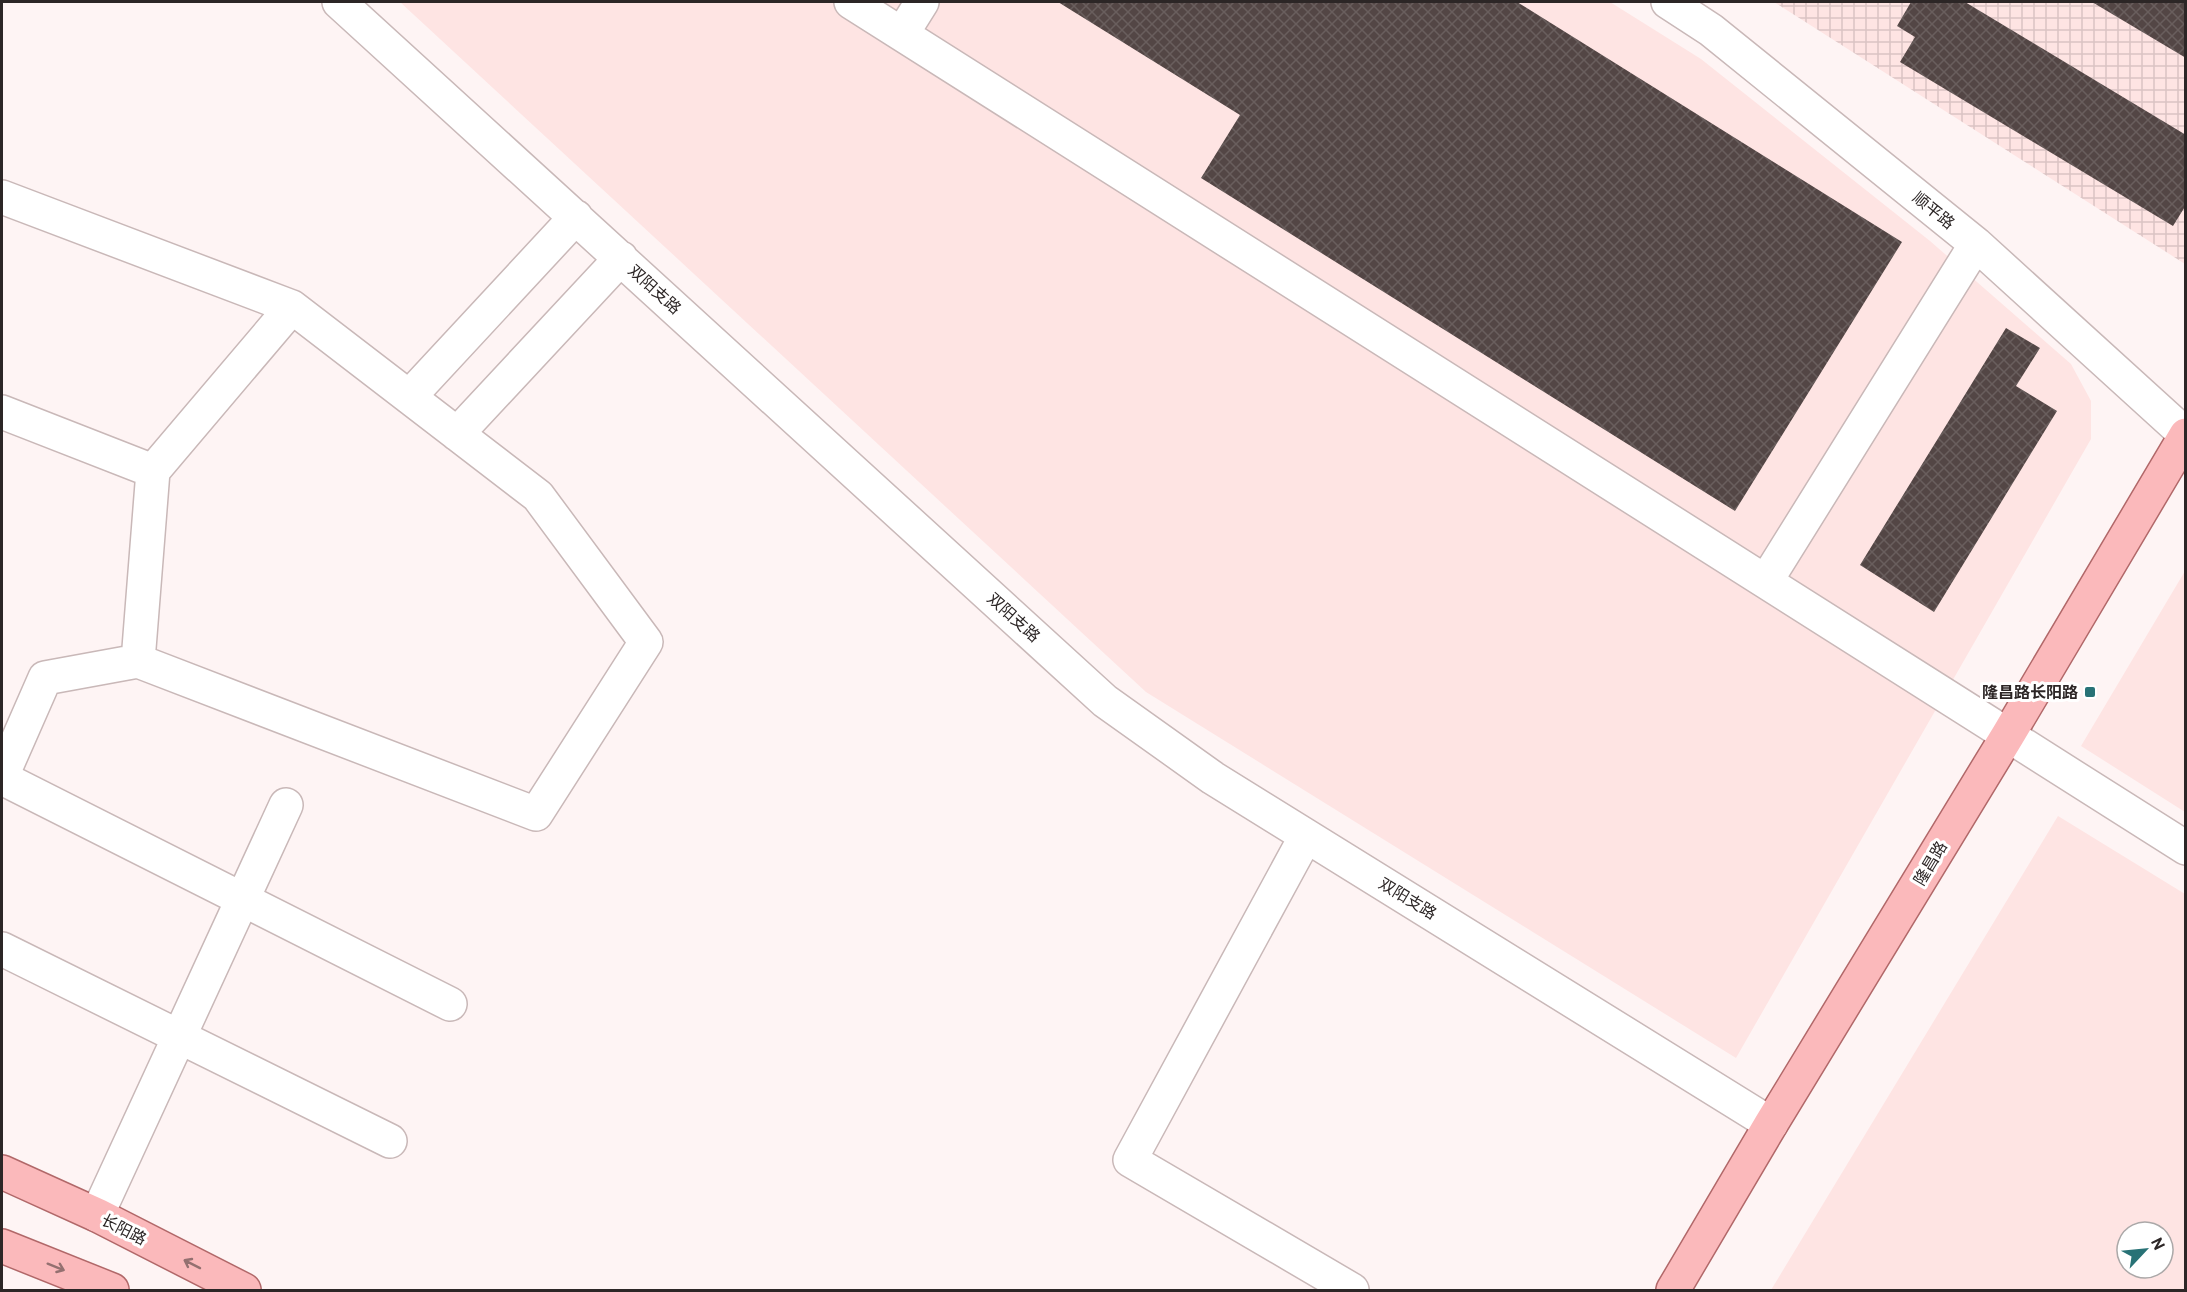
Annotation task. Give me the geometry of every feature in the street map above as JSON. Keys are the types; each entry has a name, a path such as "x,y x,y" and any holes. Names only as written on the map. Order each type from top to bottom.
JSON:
{"main road":[{"name":"隆昌路","path":"1673,1290 1771,1124 2008,735 2185,435"},
{"name":"长阳路","path":"2,1172 97,1215 244,1290"},
{"path":"2,1246 112,1290"}],"street":[{"name":"双阳支路","path":"339,2 1105,701 1213,778 1771,1124"},
{"path":"851,2 2186,848"},
{"path":"902,34 922,2"},
{"name":"顺平路","path":"1668,2 1711,30 1976,244 2185,435"},
{"path":"2,197 292,307 538,496 646,642 536,814 138,661 45,678 2,777 450,1004"},
{"path":"409,397 576,217"},
{"path":"1766,581 1976,244"},
{"path":"457,434 621,258"},
{"path":"138,661 153,471 292,307"},
{"path":"2,412 153,471"},
{"path":"97,1215 286,805"},
{"path":"1306,836 1130,1160 1352,1290"},
{"path":"2,949 390,1141"}],"shaded area":[{"path":"400,2 1610,2 1701,59 1930,241 2071,364 2091,401 2091,439 1736,1058 1146,692"},
{"path":"1774,2 2185,2 2185,264"},
{"path":"2185,571 2185,812 2081,746"},
{"path":"2058,816 2185,894 2185,1290 1771,1290"}],"building":[{"path":"1058,2 1517,2 1902,242 1735,511 1201,178 1240,115"},
{"path":"1911,2 1965,2 2186,135 2186,205 2173,226 1900,62 1915,37 1897,26"},
{"path":"2092,2 2186,2 2186,58"},
{"path":"2006,328 2040,348 2016,386 2057,411 1934,612 1860,565"}],"place":[{"name":"隆昌路长阳路","path":"2090,692"}]}
